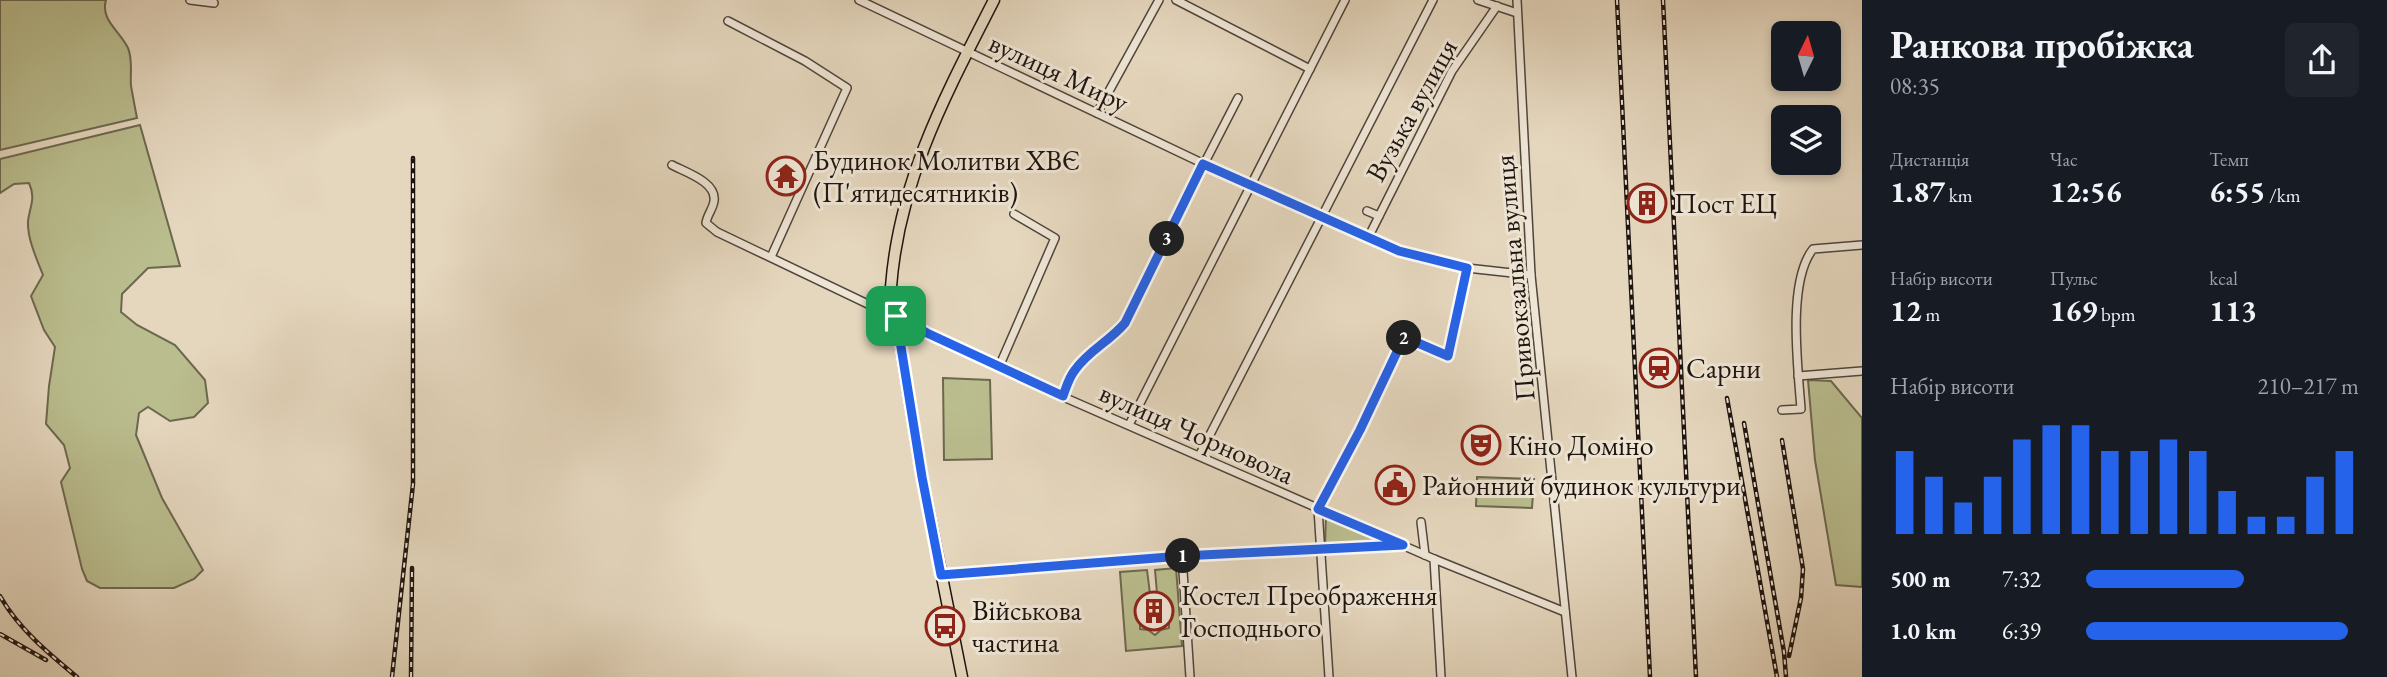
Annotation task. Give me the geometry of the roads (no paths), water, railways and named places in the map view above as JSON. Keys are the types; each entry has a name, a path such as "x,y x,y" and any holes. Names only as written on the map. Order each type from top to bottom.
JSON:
{"main road":[{"path":"962,677 922,477 891,287 894,256 911,178 925,141 994,0"}],"street":[{"path":"190,0 214,3"},
{"name":"вулиця Миру","path":"859,0 1203,164 1399,251 1467,268 1531,275"},
{"path":"1097,113 1159,0"},
{"path":"1176,0 1310,69"},
{"path":"1129,425 1345,0"},
{"path":"1199,456 1433,0"},
{"path":"1478,0 1517,13"},
{"name":"Привокзальна вулиця","path":"1517,0 1531,275 1572,677"},
{"name":"Вузька вулиця","path":"1368,238 1452,71 1497,6"},
{"path":"727,21 805,61 848,88 771,257"},
{"path":"1063,396 1073,371 1086,356 1114,336 1125,323 1238,98"},
{"name":"вулиця Чорновола","path":"671,165 708,185 714,192 714,202 706,223 710,228 1063,396 1434,559 1565,612"},
{"path":"1367,211 1379,216"},
{"path":"999,367 1055,238 1014,214"},
{"path":"1782,410 1801,409 1797,296 1801,269 1807,256 1813,249 1862,245"},
{"path":"1392,332 1448,356 1467,268"},
{"path":"1329,677 1318,509 1360,430 1404,337"},
{"path":"1798,376 1862,371"},
{"path":"1422,522 1425,555"},
{"path":"941,575 1182,556 1403,545"},
{"path":"1182,556 1190,677"},
{"path":"1434,559 1441,677"}],"railway":[{"path":"1617,0 1650,677"},
{"path":"1663,0 1696,677"},
{"path":"392,677 413,484 413,158"},
{"path":"1727,398 1777,677"},
{"path":"1744,423 1784,652 1786,677"},
{"path":"1782,440 1803,569 1801,598 1789,656"},
{"path":"411,677 412,568"},
{"path":"0,596 25,630 77,677"},
{"path":"0,634 46,660"}],"place":[{"name":"Будинок Молитви ХВЄ (П'ятидесятників)","path":"786,176"},
{"name":"Пост ЕЦ","path":"1647,203"},
{"name":"Сарни","path":"1659,368"},
{"name":"Кіно Доміно","path":"1481,445"},
{"name":"Районний будинок культури","path":"1395,485"},
{"name":"Костел Преображення Господнього","path":"1154,611"},
{"name":"Військова частина","path":"945,626"}]}
